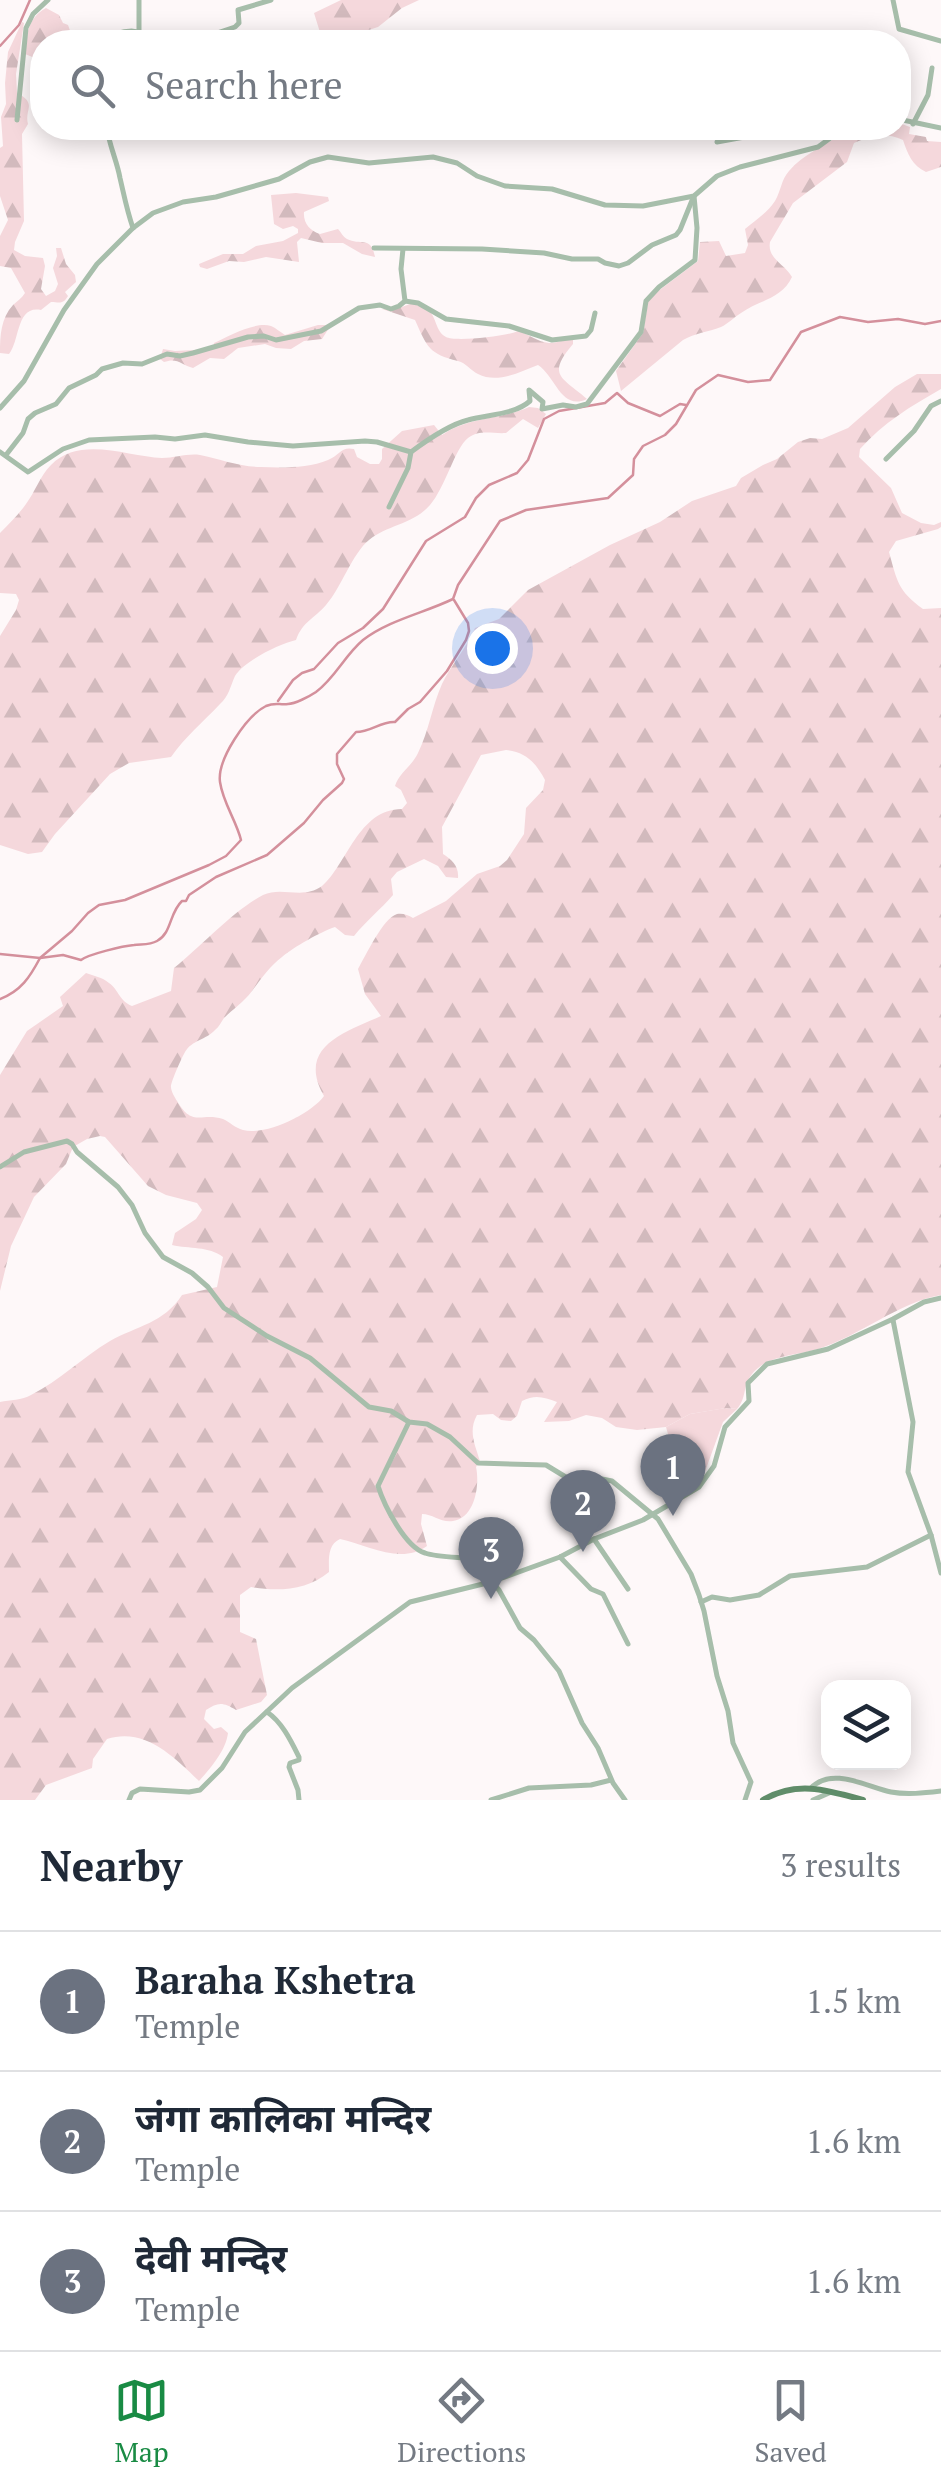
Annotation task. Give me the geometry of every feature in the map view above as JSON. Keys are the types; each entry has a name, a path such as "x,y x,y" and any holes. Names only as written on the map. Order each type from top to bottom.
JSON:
{"main road":[{"path":"763,1800 780,1791 801,1787 863,1800"}],"street":[{"path":"18,120 26,28 33,14 48,0"},
{"path":"139,0 139,30"},
{"path":"226,30 240,22 238,10 270,0"},
{"path":"893,0 899,28 905,30"},
{"path":"911,32 941,41"},
{"path":"932,68 928,95 912,124 941,128"},
{"path":"109,140 132,228"},
{"path":"717,142 728,140"},
{"path":"374,248 482,248 598,259 619,266 676,235 694,196 717,176 818,147 828,140"},
{"path":"0,408 24,380 70,301 97,264 132,228 153,213 279,179 310,162 328,157 369,163 433,156 505,186 552,189 605,205 643,206 694,196"},
{"path":"595,313 586,336 552,340 508,326 446,318 418,303 405,301 391,309 358,308 321,332 276,340 248,337 180,356 166,354 142,364 102,368 69,388 56,404 28,418 22,433 3,453 28,472 74,444 155,437 205,435 293,446 376,442 410,452 465,420 526,406 530,401 529,390 542,402 542,410 586,404 642,332 646,302 695,260 694,196"},
{"path":"403,249 405,301"},
{"path":"886,459 914,431 931,406 941,402"},
{"path":"389,507 408,468 410,452"},
{"path":"0,1167 24,1152 66,1141 72,1144 118,1187 163,1257 192,1273 224,1308 310,1358 369,1407 392,1411 409,1422 428,1424 478,1462 546,1465 569,1478 612,1481 664,1528 691,1574 733,1743 751,1782 745,1800"},
{"path":"198,1800 200,1790 222,1768 245,1732 302,1680 410,1602 491,1582 560,1557 652,1515 704,1480 714,1466 725,1427 748,1401 748,1383 767,1364 828,1349 924,1302 941,1298"},
{"path":"893,1319 913,1422 908,1472 941,1573"},
{"path":"409,1422 378,1486 379,1492 410,1544 425,1554 467,1558 499,1590 520,1628 559,1671 582,1723 625,1800"},
{"path":"701,1602 712,1597 730,1600 759,1595 790,1576 866,1567 930,1535"},
{"path":"594,1539 628,1589"},
{"path":"560,1557 591,1588 603,1594 628,1644"},
{"path":"267,1712 284,1730 299,1757 289,1766 299,1800"},
{"path":"812,1788 822,1780 836,1778 889,1792 941,1791"},
{"path":"492,1800 529,1788 612,1780"},
{"path":"129,1800 140,1789 200,1790"},
{"path":"813,1800 832,1792"}],"green space":[{"path":"341,0 419,0 369,30 319,30 314,13"},
{"path":"46,8 59,15 70,30 30,30 30,56 25,54 28,34 32,22"},
{"path":"22,22 17,93 27,100 29,107 28,124 22,134 24,221 14,250 43,258 41,289 46,296 58,284 53,268 56,248 61,248 76,282 65,292 68,296 64,301 51,302 41,310 27,313 9,354 0,353 2,327 9,310 25,293 11,268 0,266 0,236 8,220 0,196 1,117 6,104 8,52"},
{"path":"911,134 941,142 941,167 926,172 911,159 903,140 911,140"},
{"path":"832,140 862,140 854,143 847,162 793,203 770,242 774,257 792,277 788,284 721,327 683,340 621,391 616,371 643,333 648,302 653,295 698,261 700,242 719,241 726,256 745,253 745,229 772,205 786,174"},
{"path":"271,195 328,197 329,201 304,212 310,229 320,234 338,229 347,239 368,243 375,257 343,243 301,238 297,242 299,262 266,257 229,261 207,269 200,267 199,264 223,254 243,254 298,233 293,226 283,229 274,224"},
{"path":"413,303 428,310 446,337 482,338 518,331 549,343 573,340 560,363 560,375 587,399 565,397 538,365 508,376 485,377 435,352 415,320 382,309"},
{"path":"318,325 329,328 322,339 304,341 291,349 265,344 238,348 224,359 210,358 193,368 160,359 163,349 213,349 214,343 257,326 271,326 285,335"},
{"path":"917,374 941,374 941,389 878,431 860,449 859,457 891,488 902,513 921,523 941,522 938,529 896,541 889,552 908,597 923,609 941,608 941,1295 909,1305 834,1343 764,1364 752,1373 737,1409 690,1414 666,1427 637,1430 616,1427 602,1418 586,1415 569,1421 544,1422 557,1402 540,1397 522,1401 511,1421 493,1414 477,1415 473,1432 480,1461 476,1467 474,1500 466,1514 453,1521 422,1514 427,1546 395,1554 340,1539 331,1549 329,1572 321,1578 292,1588 251,1587 240,1595 240,1632 256,1639 267,1695 261,1702 236,1710 221,1704 206,1710 204,1719 214,1729 221,1727 228,1733 221,1752 199,1781 158,1746 121,1736 107,1739 93,1759 92,1768 46,1785 35,1800 0,1800 0,1402 24,1398 41,1389 110,1341 167,1312 182,1295 217,1287 223,1257 205,1249 172,1245 175,1233 202,1210 197,1203 148,1186 100,1136 73,1147 66,1164 34,1197 11,1246 0,1291 0,1075 27,1031 63,1006 60,997 86,973 106,981 132,1006 171,991 174,968 252,901 270,893 307,892 322,886 374,818 402,809 407,803 395,786 418,753 442,684 475,628 499,619 528,590 610,545 660,522 692,501 736,486 741,478 777,459 798,442 822,439 848,428 895,387","holes":["506,750 530,759 545,780 543,790 526,808 524,834 507,860 477,874 446,901 413,918 397,914 386,923 358,969 365,994 381,1016 340,1035 320,1053 317,1079 324,1096 318,1103 275,1127 253,1131 237,1128 223,1119 188,1114 171,1087 188,1048 216,1029 273,965 293,949 335,927 354,936 393,895 391,879 397,872 424,859 438,866 446,877 458,878 454,864 443,854 442,827 481,755"]},
{"path":"529,407 546,414 538,428 523,419 506,433 482,433 468,438 430,505 369,540 331,598 305,624 296,640 262,654 240,670 223,701 171,757 129,763 110,774 42,852 28,854 0,845 0,636 19,600 16,594 0,593 0,533 23,508 51,465 63,456 90,449 162,458 195,455 253,467 296,467 321,463 350,448 357,457 379,464 382,449 402,431 434,425 442,435 463,424"},
{"path":"737,1409 723,1422 703,1477 684,1490 666,1427 690,1414"}],"waterway":[{"path":"0,46 19,25 30,0"},
{"path":"0,954 40,958 99,905 125,900 226,856 241,840 222,790 220,773 242,729 266,706 294,703 316,692 373,633 453,599 500,521 526,510 608,498 633,475 634,459 643,446 665,435 676,424 696,390 718,375 748,382 770,380 801,332 840,317 868,322 941,321"},
{"path":"278,701 293,680 314,669 338,643 363,628 383,609 426,541 465,517 489,485 517,473 528,460 544,419 559,411 605,403 617,393 628,403 660,416 680,404 686,405"},
{"path":"0,999 24,983 40,958 63,955 81,960 157,941 189,895 216,877 267,855 304,823 342,783 337,754 356,732 395,722 420,702 447,671 469,631 454,600"}],"place":[{"name":"Baraha Kshetra","path":"673,1516"},
{"name":"जंगा कालिका मन्दिर","path":"583,1552"},
{"name":"देवी मन्दिर","path":"491,1599"}]}
